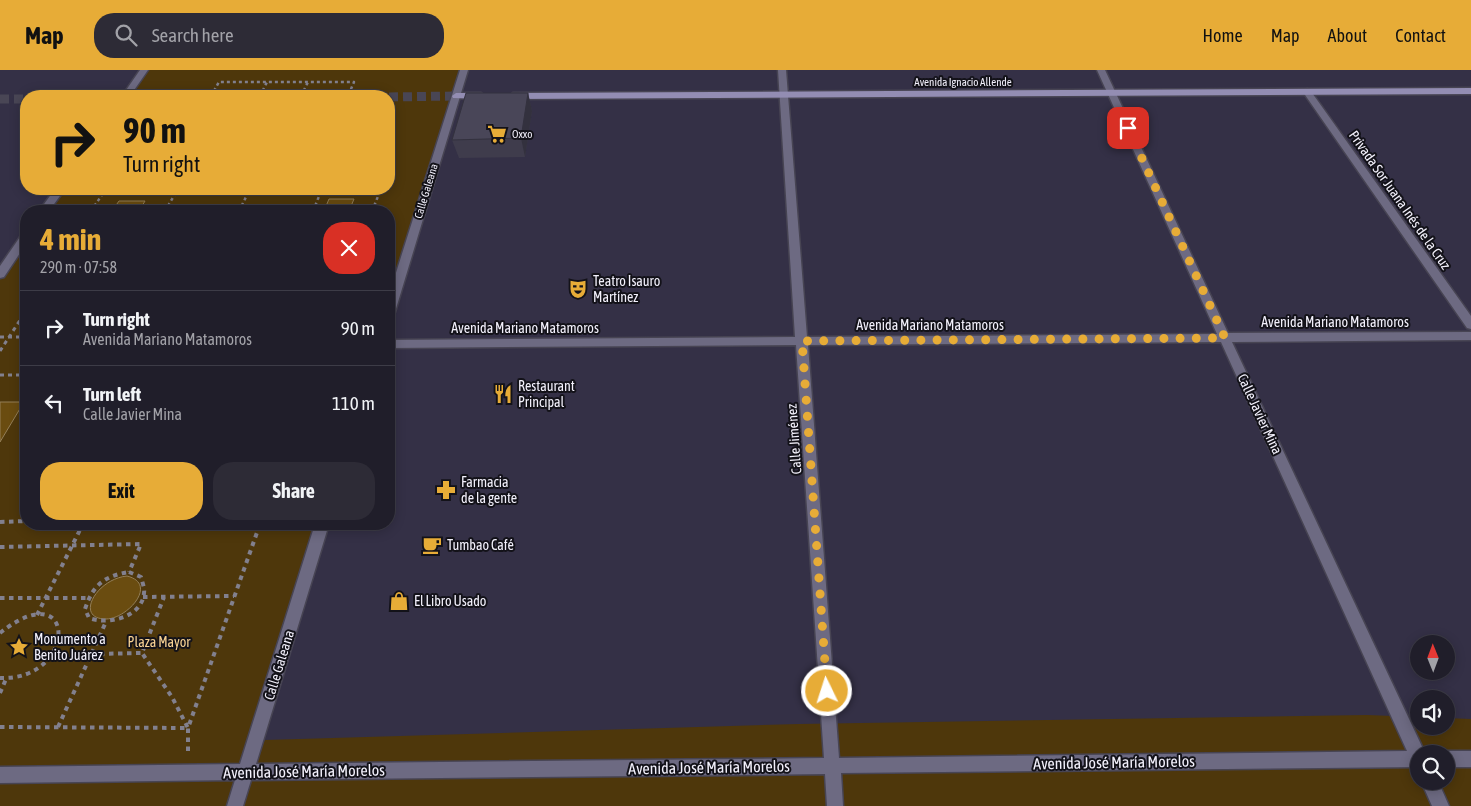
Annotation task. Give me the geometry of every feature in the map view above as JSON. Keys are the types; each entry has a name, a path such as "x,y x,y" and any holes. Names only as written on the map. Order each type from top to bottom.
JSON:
{"street":[{"path":"130,90 144,70"},
{"name":"Calle Galeana","path":"395,293 464,70"},
{"name":"Calle Jiménez","path":"782,70 835,806"},
{"name":"Calle Javier Mina","path":"1101,70 1413,745"},
{"name":"Avenida Ignacio Allende","path":"456,96 1471,91"},
{"name":"Privada Sor Juana Inés de la Cruz","path":"1307,92 1471,325"},
{"path":"0,274 20,246"},
{"name":"Avenida Mariano Matamoros","path":"395,344 1471,336"},
{"name":"Calle Galeana","path":"234,806 320,530"},
{"name":"Avenida José María Morelos","path":"0,775 1410,759"},
{"path":"1455,759 1471,759"},
{"path":"1433,790 1440,806"}],"path":[{"path":"214,90 219,82 354,82 351,90"},
{"path":"263,90 267,82"},
{"path":"304,90 308,82"},
{"path":"0,351 20,320"},
{"path":"0,337 20,337"},
{"path":"0,375 20,375"},
{"path":"0,522 20,521"},
{"path":"37,615 80,530"},
{"path":"188,772 188,728 258,530"},
{"path":"0,547 141,544 129,572"},
{"path":"129,572 141,577 145,590 143,597 138,605 127,615 114,622 96,623 86,613 88,598 93,590 110,576 129,572"},
{"path":"143,597 234,596"},
{"path":"142,653 164,597"},
{"path":"0,598 88,598"},
{"path":"0,633 13,623 37,615 47,616 54,620 59,626 60,636 50,655 30,673 6,679 0,678"},
{"path":"58,727 105,624"},
{"path":"142,653 172,697 188,728"},
{"path":"91,654 142,653"},
{"path":"0,693 6,679"},
{"path":"0,727 188,728"}],"shaded area":[{"path":"0,70 1471,70 1471,806 0,806"},
{"path":"329,199 354,199 352,205 326,205"},
{"path":"119,201 145,201 143,205 116,205"},
{"path":"0,402 20,402 20,409 0,442"},
{"path":"127,576 136,580 140,586 140,593 130,608 123,613 106,619 96,617 91,613 90,606 98,591 106,584"}],"green space":[{"path":"145,70 466,70 395,301 395,205 49,205 57,195 395,195 395,90 130,90"},
{"name":"Plaza Mayor","path":"20,246 20,530 324,530 255,758 265,740 799,724 1367,715 1410,717 1410,735 1455,735 1455,718 1471,719 1471,806 0,806 0,274"}],"building":[{"path":"466,93 528,93 521,138 452,140"}],"tunnel":[{"path":"395,97 456,96"},
{"path":"0,99 20,99"}],"place":[{"name":"Oxxo","path":"497,134"},
{"name":"Teatro Isauro Martínez","path":"578,289"},
{"name":"Restaurant Principal","path":"503,394"},
{"name":"Farmacia de la gente","path":"446,490"},
{"name":"Tumbao Café","path":"432,545"},
{"name":"El Libro Usado","path":"399,601"},
{"name":"Monumento a Benito Juárez","path":"19,647"}],"route":[{"path":"827,691 802,341 1225,338 1128,128"}]}
